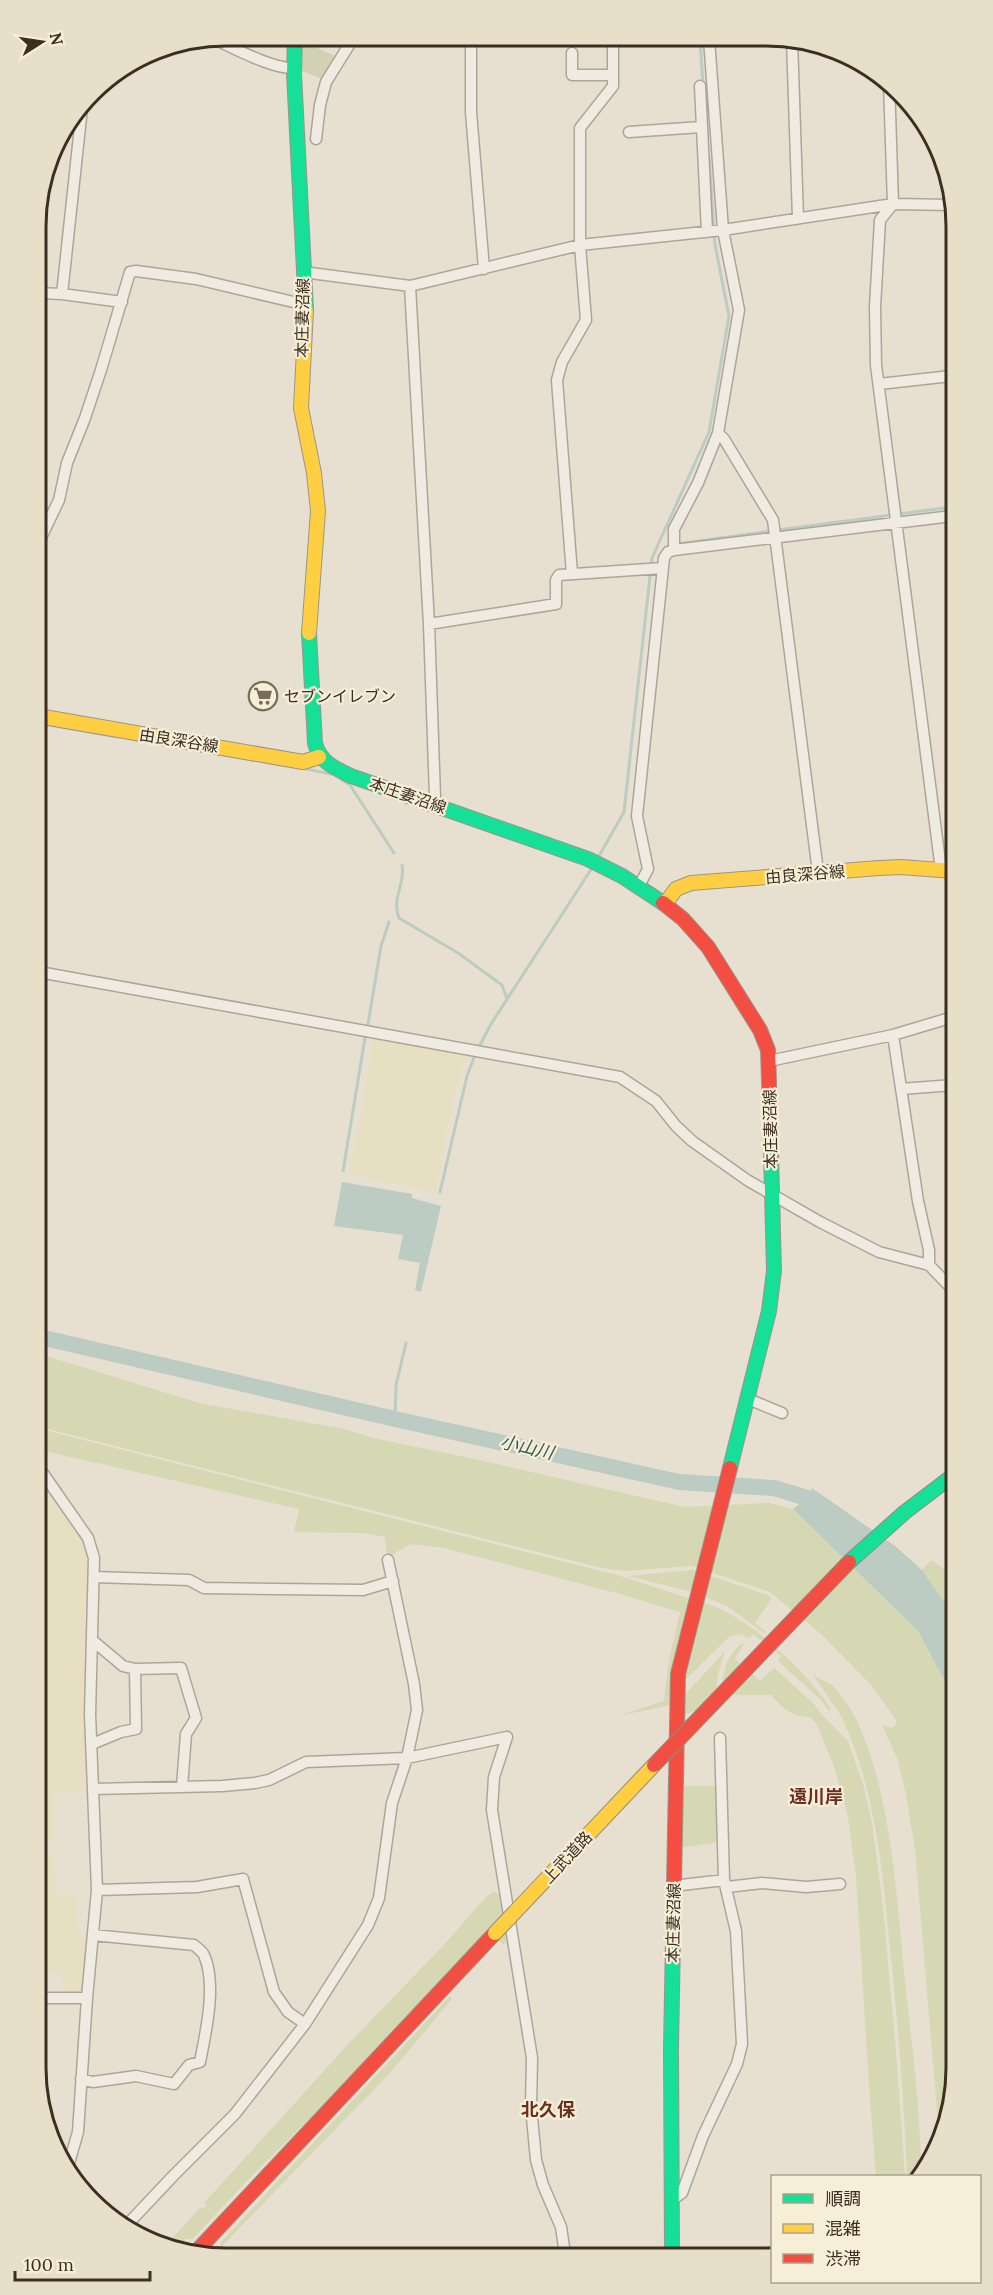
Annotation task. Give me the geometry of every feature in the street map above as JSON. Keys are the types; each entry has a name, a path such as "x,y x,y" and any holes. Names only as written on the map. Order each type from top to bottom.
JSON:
{"main road":[{"name":"本庄妻沼線","path":"295,47 306,305 301,408 314,473 317,502 317,533 309,636 315,743 319,757 329,766 351,776 588,859 617,872 639,886 665,904 694,931 720,964 759,1025 765,1038 769,1061 774,1271 765,1333 696,1595 678,1674 673,1886 672,2248"},
{"name":"由良深谷線","path":"47,718 303,762 319,757"},
{"name":"由良深谷線","path":"665,904 676,889 691,883 901,867 946,871"},
{"name":"上武道路","path":"201,2247 829,1581 880,1531 946,1480"}],"street":[{"path":"572,574 557,380 562,362 586,320 580,245 580,128 613,86 612,46"},
{"path":"674,546 674,529 698,483 718,433 739,310 723,230 710,46"},
{"path":"231,47 278,65 294,68"},
{"path":"316,139 320,105 326,82 348,47"},
{"path":"471,47 471,112 484,269"},
{"path":"792,49 798,218"},
{"path":"572,53 572,75 613,75"},
{"path":"700,86 707,232"},
{"path":"889,95 893,204 880,220 875,307 876,365 946,864"},
{"path":"62,294 81,121"},
{"path":"629,132 701,127"},
{"path":"303,272 410,286 580,245 723,230 893,204 945,205"},
{"path":"47,527 59,500 67,462 88,409 130,272 196,279 306,305"},
{"path":"410,286 429,624 435,797 433,803"},
{"path":"47,293 122,302"},
{"path":"879,384 946,377"},
{"path":"718,433 769,512 774,525 818,872"},
{"path":"639,886 648,869 637,816 666,554 674,546 776,537 946,517"},
{"path":"429,624 556,604 556,580 559,575 663,568"},
{"path":"47,973 611,1075 626,1080 656,1101 676,1126 726,1167 772,1195 879,1252 929,1265 946,1283"},
{"path":"769,1061 893,1035 946,1019"},
{"path":"893,1035 918,1201 929,1250 929,1265"},
{"path":"901,1089 946,1086"},
{"path":"747,1403 782,1413"},
{"path":"46,1478 92,1546 94,1577 92,1744 97,1890 78,2132 71,2157"},
{"path":"131,2221 172,2176 235,2114 305,2024 368,1925 379,1898 392,1803 407,1758 417,1710 388,1560"},
{"path":"94,1577 189,1580 204,1588 363,1590 393,1581"},
{"path":"92,1640 123,1666 135,1669 181,1668 196,1718 186,1734 182,1787"},
{"path":"92,1744 121,1732 136,1729 135,1669"},
{"path":"93,1789 222,1786 269,1780 287,1769 306,1762 407,1758 507,1737 494,1777 492,1810 532,2058 531,2115 536,2160 543,2185 561,2227 564,2248"},
{"path":"672,2200 682,2193 703,2136 737,2064 742,2044 736,1930 726,1883 720,1738"},
{"path":"97,1890 197,1887 243,1879 274,1992 288,2012 305,2024"},
{"path":"673,1886 762,1883 806,1887 840,1884"},
{"path":"81,2079 93,2082 136,2076 174,2084 189,2065 200,2062 209,2016 209,1978 204,1954 194,1945 93,1935"},
{"path":"46,1998 87,1998"}],"shaded area":[{"path":"378,1037 468,1053 453,1100 436,1191 351,1176 349,1172 374,1039"},
{"path":"342,1182 412,1194 412,1198 441,1206 421,1292 415,1290 420,1263 398,1259 403,1235 334,1226"},
{"path":"812,1488 895,1546 922,1570 946,1604 946,1683 918,1631 793,1509 807,1498"},
{"path":"46,1489 90,1548 85,1791 54,1791 55,1841 46,1841"},
{"path":"46,1852 54,1853 57,1894 75,1895 77,1934 89,1934 82,1995 64,1993 61,1971 46,1973"}],"green space":[{"path":"300,47 315,47 339,58 325,80 299,70"},
{"path":"46,1356 199,1403 344,1429 373,1438 685,1507 769,1503 793,1509 918,1631 946,1683 946,2080 938,2122 915,1849 898,1760 882,1725 891,1728 896,1725 896,1720 873,1687 821,1634 770,1592 692,1566 626,1571 602,1568 46,1429"},
{"path":"46,1431 617,1575 691,1599 671,1705 618,1716 664,1701 669,1660 680,1612 444,1548 410,1544 387,1558 385,1537 364,1533 294,1532 299,1509 46,1451"},
{"path":"931,1560 946,1570 946,1604 922,1570"},
{"path":"693,1570 772,1598 755,1623 765,1631 764,1633 727,1606 693,1592 628,1576"},
{"path":"702,1602 738,1619 774,1646 806,1677 831,1709 829,1711 821,1700 778,1661 781,1656 753,1634 750,1638 739,1634 730,1636 684,1681"},
{"path":"744,1644 735,1659 760,1681 774,1668 814,1704 848,1741 863,1784 872,1823 883,1907 905,2175 876,2175 856,1877 848,1817 834,1766 816,1723 810,1717 788,1711 771,1695 722,1695 726,1667 736,1649"},
{"path":"725,1651 717,1677 717,1704 686,1714 682,1786 718,1786 719,1842 679,1848 680,1700"},
{"path":"813,1675 836,1689 854,1716 868,1749 888,1828 918,2103 921,2160 911,2175 907,2175 896,2005 875,1825 860,1765 850,1736 835,1707"},
{"path":"494,1891 499,1895 506,1941 503,1945 499,1941 343,2087 266,2161 193,2239 186,2239 182,2243 171,2240 201,2207 203,2209 207,2206 204,2203"},
{"path":"450,1996 452,1999 390,2073 222,2248 219,2248 222,2241"}],"waterway":[{"path":"700,46 703,85"},
{"path":"599,856 624,812 652,558 709,432 729,316 715,245 709,157"},
{"path":"778,530 946,508"},
{"path":"677,544 771,531"},
{"path":"47,725 117,737"},
{"path":"131,739 258,761"},
{"path":"271,763 281,765"},
{"path":"302,768 331,774"},
{"path":"342,780 350,785 394,853"},
{"path":"402,865 403,872 397,897 399,918 458,953 502,985 507,999"},
{"path":"478,1049 491,1024 592,868"},
{"path":"368,1024 381,946 389,922"},
{"path":"343,1171 365,1038"},
{"path":"440,1192 467,1076 475,1055"},
{"name":"小山川","path":"46,1338 679,1482 774,1488 807,1498 824,1511"},
{"path":"395,1419 396,1385 406,1343"}],"traffic: fast":[{"path":"295,47 294,73 306,310"},
{"path":"309,633 315,743 320,755 328,764 351,776 588,859 622,876 663,903"},
{"path":"730,1468 769,1311 774,1271 770,1113"},
{"path":"849,1562 905,1512 946,1481"},
{"path":"672,2248 671,2048 674,1883"}],"traffic: slow":[{"path":"306,310 301,408 314,473 318,511 309,633"},
{"path":"47,718 303,762 319,757"},
{"path":"665,904 676,889 691,883 879,868 901,867 946,870"},
{"path":"495,1933 654,1765"}],"traffic: jam":[{"path":"663,903 683,919 708,947 760,1030 768,1050 770,1113"},
{"path":"674,1883 678,1674 730,1468"},
{"path":"654,1765 849,1562"},
{"path":"201,2247 495,1933"}],"place":[{"name":"セブンイレブン","path":"263,696"}],"district":[{"name":"遠川岸","path":"816,1796"},
{"name":"北久保","path":"548,2109"}]}
